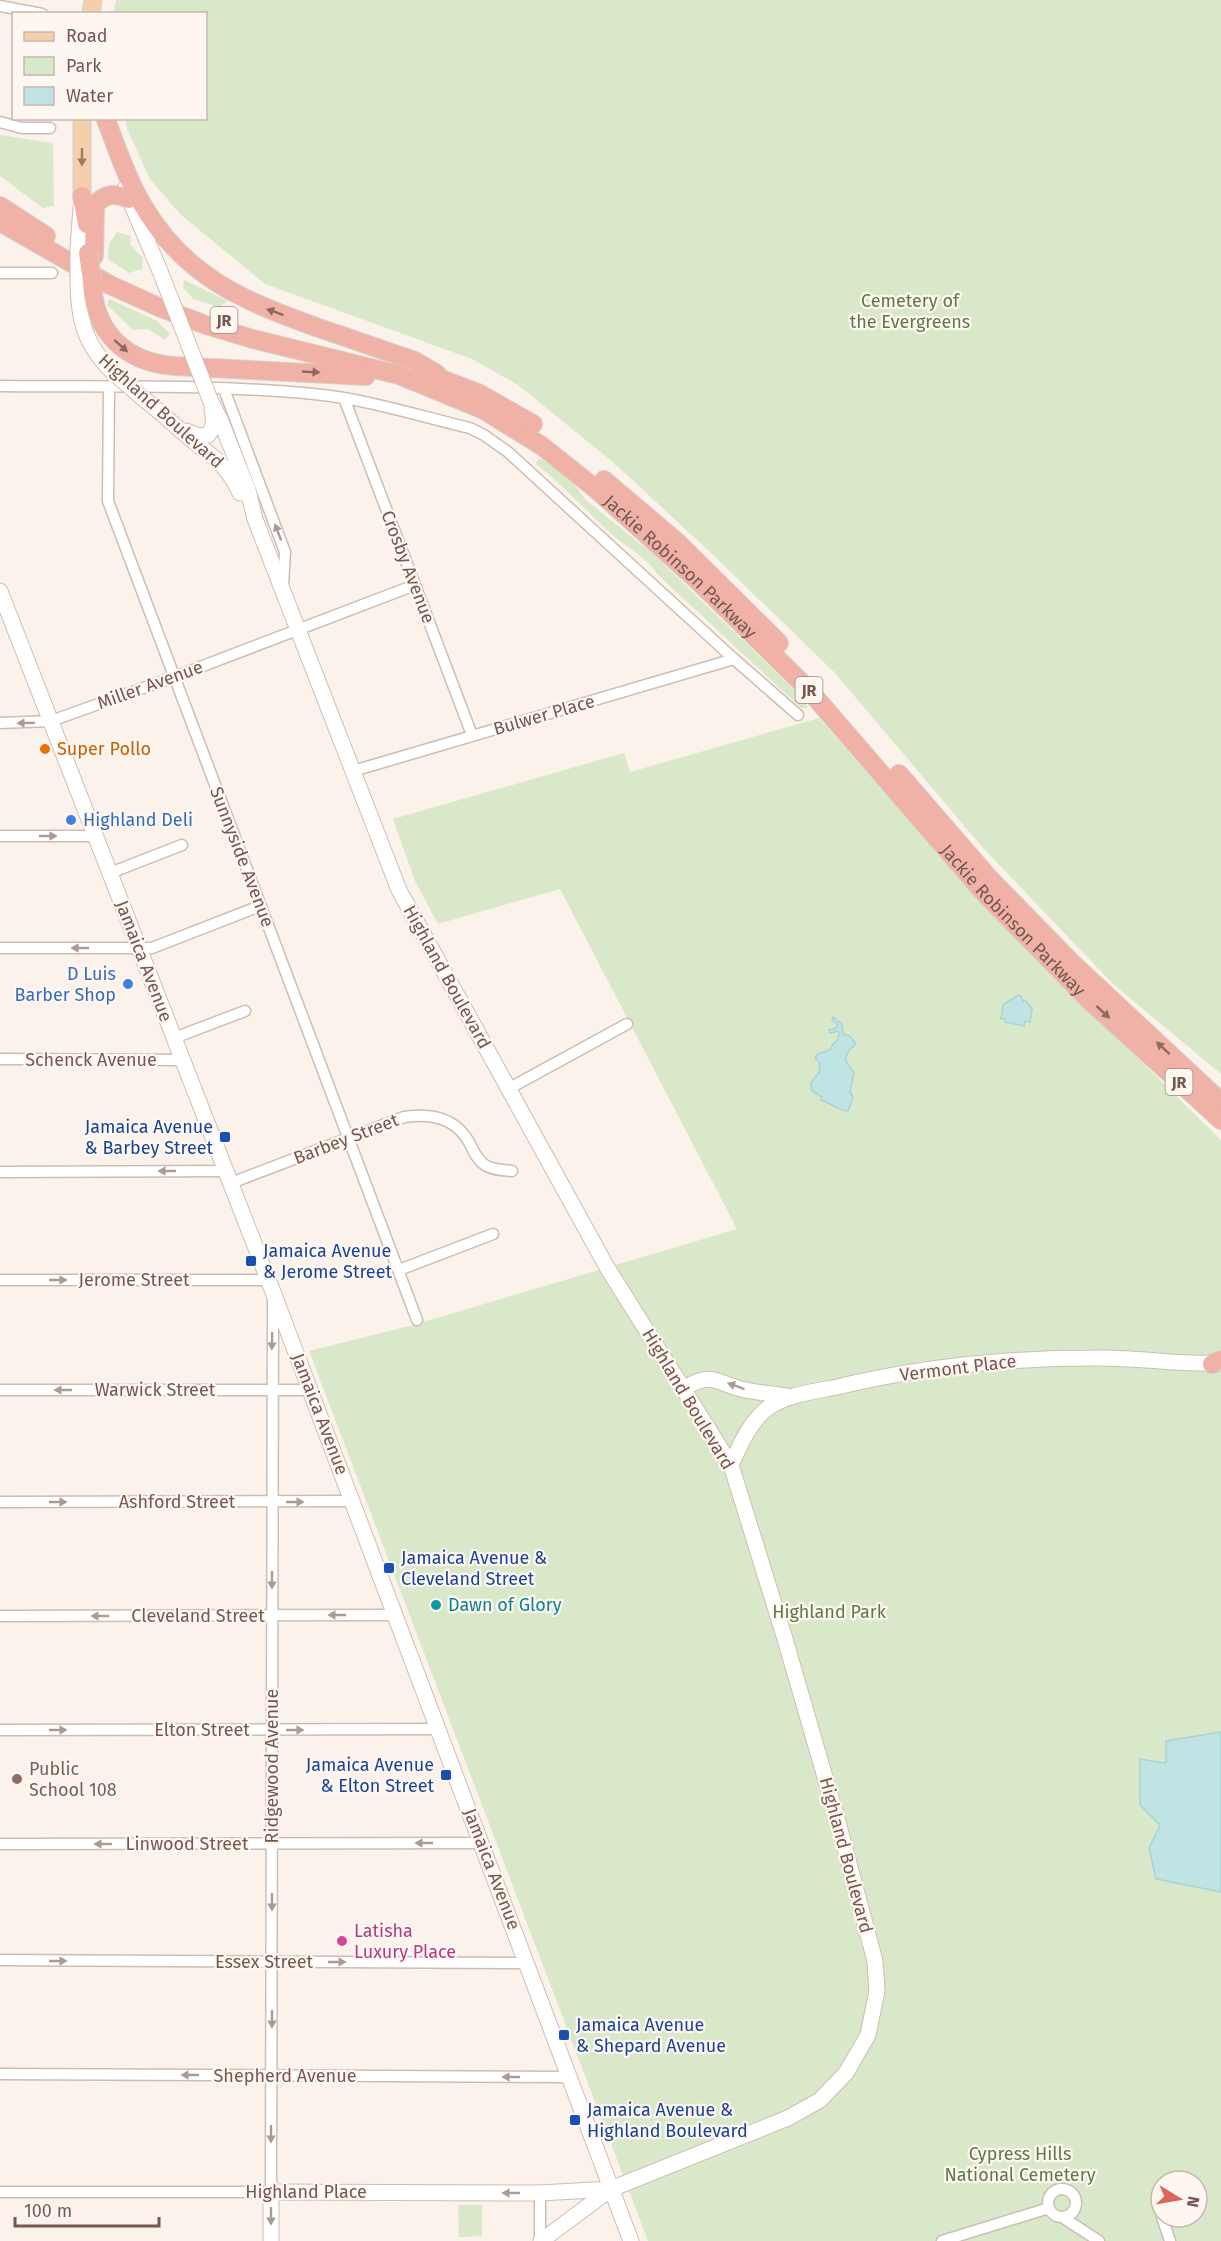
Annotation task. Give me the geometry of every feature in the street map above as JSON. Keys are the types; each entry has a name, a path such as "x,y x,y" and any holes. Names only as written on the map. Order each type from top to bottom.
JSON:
{"highway":[{"path":"105,120 127,175 143,206 177,249 205,275 256,305 415,361 441,384"},
{"path":"87,227 94,208 101,199 113,195 129,199"},
{"path":"82,196 87,227 88,291 102,322 116,342 127,352 151,363 174,366 367,376 441,384"},
{"name":"Jackie Robinson Parkway","path":"0,206 71,252 110,273 176,303 242,325 379,359 441,384 494,401 538,428 676,542 737,600 810,675 1014,903 1071,962 1221,1102"},
{"name":"Jackie Robinson Parkway","path":"0,222 110,285 182,316 253,339 441,384 542,446 597,490 698,581 808,689 985,894 1089,999 1221,1120"}],"main road":[{"path":"82,120 82,196"},
{"name":"Highland Boulevard","path":"105,120 117,170 160,271 211,404 220,419 248,489 255,519 399,890 608,1269 731,1465 838,1822 875,1961 877,1992 867,2035 846,2073 820,2100 788,2118 611,2189"},
{"name":"Highland Boulevard","path":"88,291 80,318 89,341 113,381 150,404 223,465 255,519"},
{"path":"171,421 191,434 205,436 210,433 213,426 211,404"},
{"name":"Jamaica Avenue","path":"0,591 4,613 51,721 311,1390 631,2241"},
{"name":"Vermont Place","path":"731,1465 747,1432 761,1414 791,1397 859,1382 943,1367 1030,1359 1095,1358 1218,1362"},
{"path":"684,1388 703,1378 716,1379 743,1389 791,1397"},
{"path":"541,2241 611,2189"},
{"name":"Highland Place","path":"271,2192 540,2193 611,2189"},
{"name":"Ridgewood Avenue","path":"271,2192 271,2241"}],"street":[{"path":"0,6 32,12"},
{"path":"0,122 22,128 50,128"},
{"path":"0,273 52,273"},
{"name":"Jackie Robinson Parkway","path":"0,386 113,381 154,388 224,388 316,394 344,398 470,428 508,452 734,660 798,715"},
{"name":"Sunnyside Avenue","path":"113,381 108,501 417,1320"},
{"name":"Highland Boulevard","path":"224,388 285,552 283,589"},
{"name":"Crosby Avenue","path":"344,398 472,735"},
{"name":"Miller Avenue","path":"0,723 51,721 174,677 415,585"},
{"name":"Bulwer Place","path":"353,771 734,660"},
{"path":"0,836 95,836"},
{"path":"110,873 182,845"},
{"path":"0,948 152,948 260,906"},
{"path":"174,1038 245,1011"},
{"path":"508,1089 627,1024"},
{"name":"Schenck Avenue","path":"0,1059 183,1060"},
{"name":"Barbey Street","path":"0,1172 228,1177 348,1138 404,1117 431,1114 454,1124 465,1136 482,1163 494,1169 512,1170"},
{"path":"399,1270 493,1234"},
{"name":"Jerome Street","path":"0,1280 271,1286"},
{"name":"Ridgewood Avenue","path":"271,1286 271,2192"},
{"name":"Warwick Street","path":"0,1390 311,1390"},
{"name":"Ashford Street","path":"0,1502 353,1502"},
{"name":"Cleveland Street","path":"0,1616 396,1615"},
{"name":"Elton Street","path":"0,1730 439,1730"},
{"name":"Linwood Street","path":"0,1844 482,1843"},
{"name":"Essex Street","path":"0,1960 527,1963"},
{"name":"Shepherd Avenue","path":"0,2074 570,2077"},
{"path":"1062,2217 1071,2214 1075,2206 1074,2197 1068,2191 1055,2192 1049,2199 1049,2208 1054,2215 1062,2217 1099,2241"},
{"name":"Highland Place","path":"0,2192 271,2192"},
{"path":"540,2193 541,2241"},
{"path":"942,2241 1049,2208"}],"green space":[{"name":"Cemetery of the Evergreens","path":"116,0 1221,0 1221,1074 1114,985 983,848 834,672 614,463 518,385 472,359 265,284 180,214 150,179 125,120 207,120 207,12 113,12"},
{"path":"0,135 53,143 54,206 43,208 0,176"},
{"path":"117,232 131,236 130,245 143,258 142,269 129,273 108,259 109,244"},
{"path":"184,280 228,301 219,307 193,299 183,287"},
{"path":"109,299 157,321 170,334 165,340 148,329 133,330 107,305"},
{"path":"538,459 568,477 587,501 653,554 806,701 807,708 801,708 658,575 644,559 606,529 557,481 536,464"},
{"name":"Highland Park","path":"819,718 984,906 1221,1140 1221,2241 648,2241 309,1351 413,1325 737,1229 560,889 438,924 415,881 393,819 624,753 630,772"},
{"path":"458,2205 482,2205 482,2236 459,2237"}],"water":[{"path":"1018,995 1032,1009 1030,1022 1025,1021 1024,1026 1001,1019 1003,1005"},
{"path":"833,1017 842,1024 843,1034 850,1036 856,1044 849,1050 845,1059 854,1073 850,1092 853,1097 848,1111 821,1100 822,1097 812,1091 811,1083 820,1071 819,1062 815,1058 818,1054 830,1050 839,1035 838,1031 830,1033 829,1030 838,1025 832,1020"},
{"path":"1221,1732 1221,1892 1156,1879 1149,1848 1160,1825 1140,1805 1140,1759 1166,1763 1166,1741"}],"place":[{"name":"Super Pollo","path":"45,749"},
{"name":"Highland Deli","path":"71,820"},
{"name":"D Luis Barber Shop","path":"128,984"},
{"name":"Jamaica Avenue & Barbey Street","path":"225,1137"},
{"name":"Jamaica Avenue & Jerome Street","path":"251,1261"},
{"name":"Jamaica Avenue & Cleveland Street","path":"389,1568"},
{"name":"Dawn of Glory","path":"436,1605"},
{"name":"Jamaica Avenue & Elton Street","path":"446,1775"},
{"name":"Public School 108","path":"17,1779"},
{"name":"Latisha Luxury Place","path":"342,1941"},
{"name":"Jamaica Avenue & Shepard Avenue","path":"564,2035"},
{"name":"Jamaica Avenue & Highland Boulevard","path":"575,2120"}],"park label":[{"name":"Cypress Hills National Cemetery","path":"1020,2164"}]}
